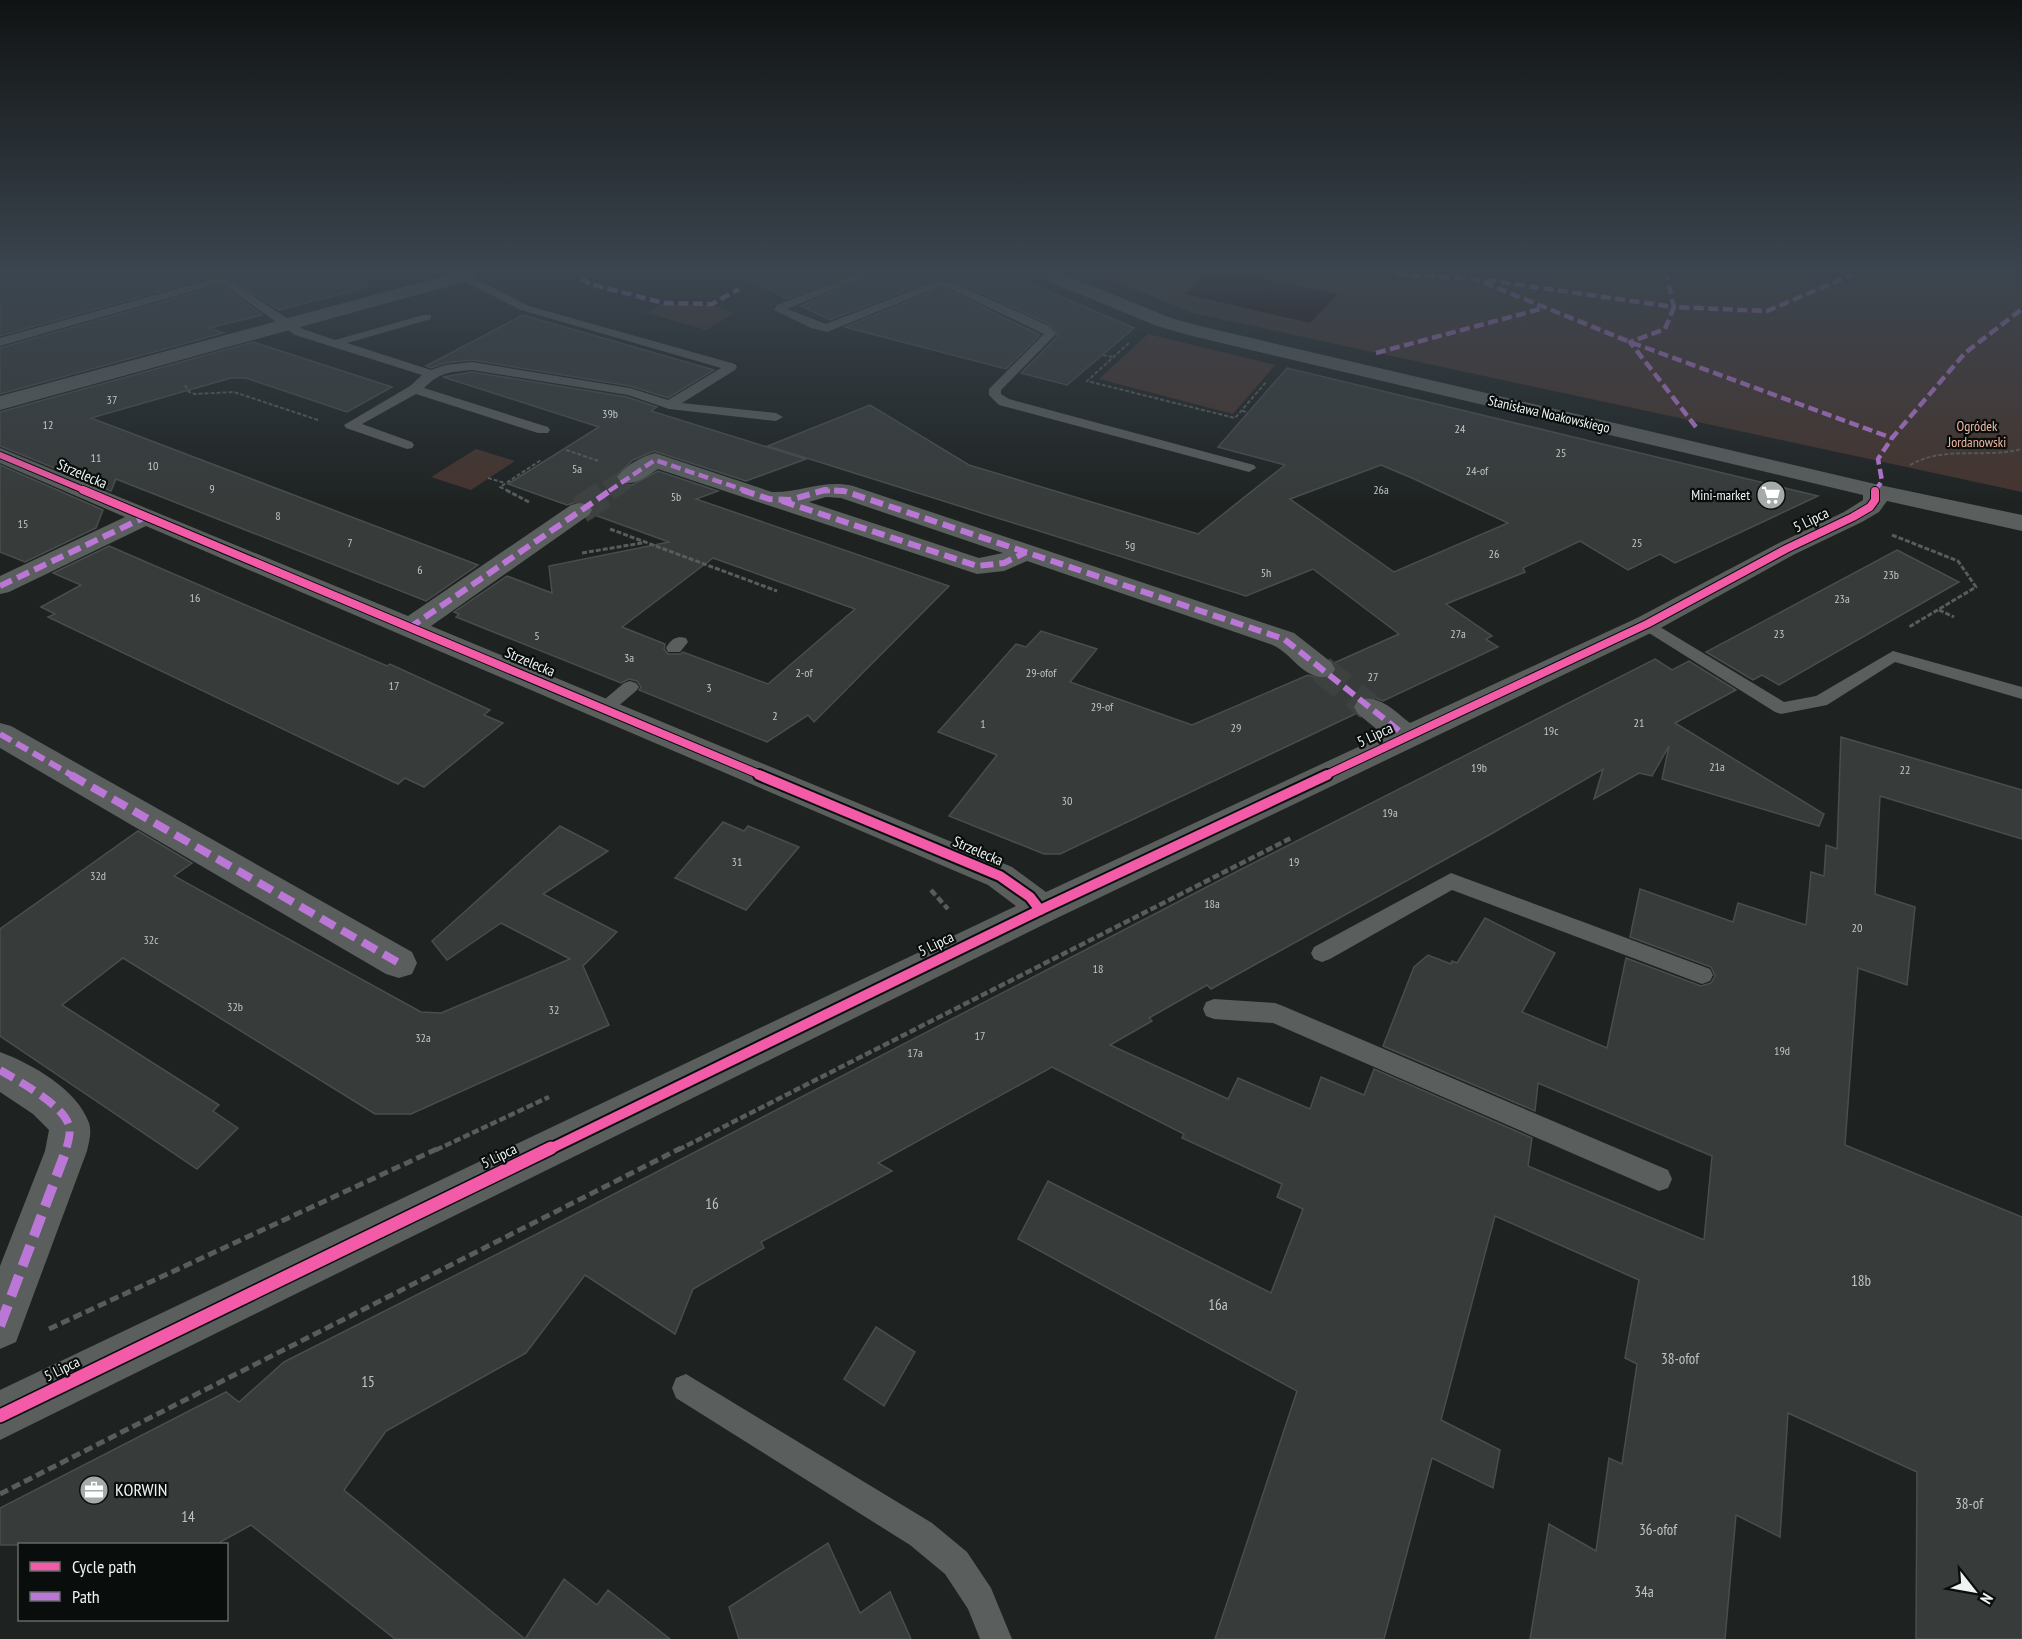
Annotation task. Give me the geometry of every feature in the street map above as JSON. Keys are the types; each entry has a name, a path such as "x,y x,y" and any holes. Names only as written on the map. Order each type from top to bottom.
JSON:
{"street":[{"path":"0,403 191,350"},
{"name":"Stanisława Noakowskiego","path":"1274,350 1875,491 2022,523"},
{"name":"Strzelecka","path":"0,455 1000,876 1030,897 1040,910"},
{"path":"632,475 655,460 779,501 825,490 844,491 1284,639 1321,669"},
{"name":"5 Lipca","path":"0,1416 1040,910 1647,624 1786,549 1861,512 1875,500 1875,491"},
{"path":"410,628 576,513"},
{"path":"0,586 145,517"},
{"path":"1369,707 1407,737"},
{"path":"0,734 399,963"},
{"path":"0,1070 59,1111 68,1122 69,1138 0,1326"}],"lane":[{"path":"357,350 431,374"},
{"path":"669,405 731,368 671,350"},
{"path":"1034,350 995,389 995,395 1004,402 1249,468"},
{"path":"351,425 415,389 431,374 445,369 472,366 630,392 669,405 776,417"},
{"path":"415,389 543,430"},
{"path":"351,425 406,445"},
{"path":"1647,624 1781,708 1821,701 1893,656 2022,693"},
{"path":"604,709 630,687"},
{"path":"1323,953 1451,881 1702,975"},
{"path":"1214,1009 1275,1013 1659,1179"},
{"path":"686,1388 921,1534 956,1563 980,1599 996,1639"}],"path":[{"path":"1121,350 1087,381 1091,384 1235,418 1268,380"},
{"path":"1103,355 1113,357"},
{"path":"184,383 189,392 195,394 234,392 325,422 351,425"},
{"path":"1242,411 1248,412"},
{"path":"560,448 632,475"},
{"path":"1908,472 1909,466 1919,458 1939,453 2003,454 2022,449"},
{"path":"542,460 500,487 521,500 576,513"},
{"path":"488,478 505,483"},
{"path":"605,527 777,591"},
{"path":"1883,531 1958,561 1976,587 1908,628"},
{"path":"1939,609 1954,617"},
{"path":"0,1494 1300,833"}],"green space":[{"path":"1130,350 1216,350 1275,365 1233,414 1099,379"},
{"name":"Ogródek Jordanowski","path":"1367,350 2022,350 2022,492"},
{"path":"476,449 515,461 471,490 431,477"}],"building":[{"path":"0,350 160,350 0,394"},
{"path":"222,350 279,350 392,387 347,412 246,378 231,378 91,418 478,565 426,601 116,479 111,491 0,446 0,412"},
{"path":"456,350 646,350 714,370 668,398 630,386 472,360 445,363 431,368 426,366"},
{"path":"935,350 1025,350 1006,369"},
{"path":"1044,350 1108,350 1067,385 1021,373"},
{"path":"1287,368 1818,496 1675,563 1660,554 1628,570 1580,541 1523,568 1525,572 1446,604 1492,636 1486,639 1498,647 1383,701 1373,697 1358,698 1352,706 1355,714 1060,854 1044,854 949,816 997,755 938,732 1016,644 1026,647 1041,631 1097,649 1070,682 1192,725 1308,675 1321,679 1331,678 1337,670 1334,663 1399,634 1313,569 1246,596 768,446 870,405 969,465 1198,534 1285,465 1218,447","holes":["1381,465 1508,523 1394,572 1290,499"]},
{"path":"472,372 627,397 657,407 651,411 806,459 746,481 654,451 633,460 615,477 621,484 632,485 658,471 718,491 696,499 949,586 814,722 808,715 767,742 639,690 641,687 637,681 629,679 621,683 456,617 459,614 454,612 507,576 552,593 549,566 669,542 592,514 594,509 589,503 580,501 567,505 508,484 599,427 443,377","holes":["713,558 855,609 768,684 683,652 668,654 664,649 665,644 622,627"]},
{"path":"0,465 103,510 96,528 25,562 0,552"},
{"path":"109,546 387,666 390,664 490,710 484,715 503,723 424,787 405,778 398,784 48,617 55,614 41,607 81,585 53,573"},
{"path":"1897,550 1959,582 1779,685 1762,675 1753,680 1706,652"},
{"path":"1655,659 1672,670 1689,661 1736,690 1675,723 1824,814 1819,826 1662,779 1669,746 1652,776 1639,773 1594,799 1603,769 1491,834 1211,989 1207,985 1149,1018 1152,1021 1110,1045 1228,1099 1238,1078 1310,1109 1321,1077 1364,1095 1374,1069 1532,1138 1528,1166 1704,1240 1712,1156 1538,1083 1535,1111 1383,1046 1414,967 1428,955 1451,964 1452,961 1457,963 1485,918 1555,953 1522,1012 1607,1048 1626,958 1701,986 1711,983 1715,976 1711,967 1630,937 1640,889 1733,922 1738,903 1806,925 1811,872 1824,876 1826,845 1837,849 1841,737 2022,790 2022,839 1880,796 1875,894 1915,907 1907,985 1858,968 1845,1145 2022,1217 2022,1639 1916,1639 1917,1472 1788,1413 1780,1537 1736,1515 1725,1639 1530,1639 1549,1524 1596,1551 1609,1458 1622,1464 1637,1364 1625,1358 1639,1280 1495,1216 1441,1420 1500,1450 1493,1488 1432,1458 1384,1639 1215,1639 1297,1391 1018,1239 1048,1181 1271,1293 1303,1209 1277,1197 1282,1184 1182,1138 1184,1134 1052,1067 878,1163 892,1171 761,1242 764,1248 693,1289 675,1334 585,1275 526,1353 386,1431 344,1490 525,1639 395,1639 251,1525 219,1543 18,1543 18,1545 0,1545 0,1508 226,1392 239,1402 284,1362"},
{"path":"723,822 744,831 748,826 799,847 746,910 675,878"},
{"path":"560,826 608,851 543,894 617,932 583,966 609,1025 411,1114 375,1114 123,958 62,1005 219,1105 213,1111 238,1128 197,1169 0,1036 0,929 138,831 192,863 174,876 421,1012 441,1013 570,959 501,923 447,960 432,941"},
{"path":"876,1327 915,1352 884,1406 844,1379"},
{"path":"828,1543 860,1613 890,1592 911,1639 739,1639 729,1607"},
{"path":"564,1579 597,1605 608,1590 670,1639 525,1639"}],"tunnel":[{"path":"608,491 629,477"},
{"path":"580,510 610,490"},
{"path":"1321,669 1369,707"}],"marked path":[{"path":"1376,353 1385,350"},
{"path":"1637,350 1696,427"},
{"path":"1653,350 1892,438"},
{"path":"1875,491 1882,481 1878,459 1892,438 1968,350"},
{"path":"409,628 655,460 769,499 790,500 825,490 844,491 1284,639 1407,737"},
{"path":"782,501 977,566 1004,563 1026,552"},
{"path":"0,586 145,517"},
{"path":"0,734 399,963"},
{"path":"0,1070 57,1109 64,1116 69,1130 66,1151 0,1326"}],"cycle path":[{"path":"0,455 1000,876 1030,897 1040,910"},
{"path":"0,1416 1040,910 1647,624 1786,549 1853,517 1870,507 1875,500 1875,491"}],"place":[{"name":"Mini-market","path":"1771,495"},
{"name":"KORWIN","path":"94,1490"}]}
